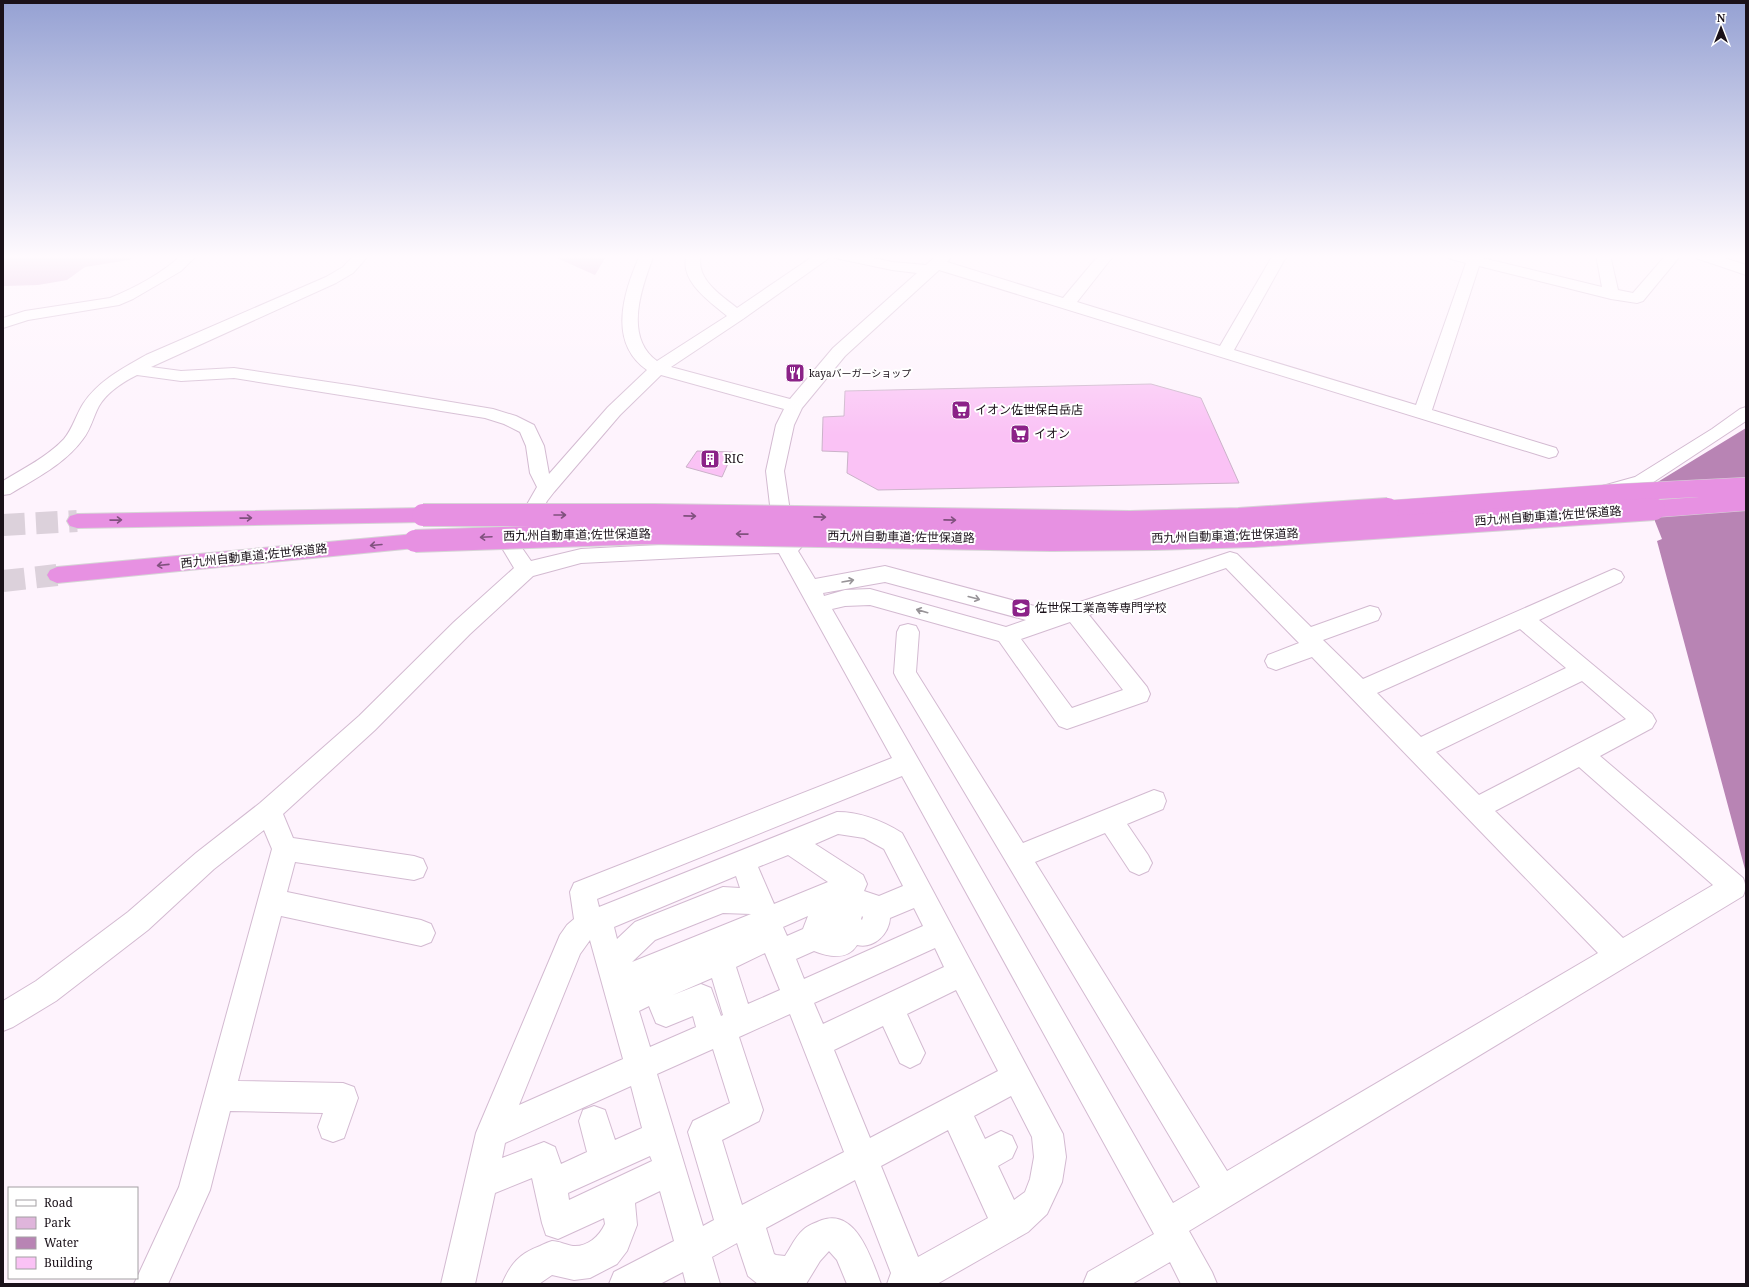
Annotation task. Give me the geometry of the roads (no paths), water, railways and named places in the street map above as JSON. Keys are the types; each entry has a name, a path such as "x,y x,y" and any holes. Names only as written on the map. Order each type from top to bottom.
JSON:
{"highway":[{"name":"西九州自動車道;佐世保道路","path":"77,521 423,515 654,515 1130,522 1239,519 1609,493 1746,486"},
{"name":"西九州自動車道;佐世保道路","path":"57,575 415,541 504,537 647,533 1052,540 1154,540 1352,530 1746,502"}],"street":[{"path":"3,323 31,315"},
{"path":"3,489 57,456 77,435 93,402 110,386 133,369 152,359 252,315"},
{"path":"629,315 632,341 642,358 656,369 794,406"},
{"path":"880,315 839,352 794,406 785,425 775,471 786,545 1200,1284"},
{"path":"1099,315 1549,452"},
{"path":"1224,353 1246,315"},
{"path":"1422,414 1455,315"},
{"path":"526,570 512,548 539,498 547,487 614,411 630,397 656,369 737,316"},
{"path":"133,369 181,376 234,373 355,391 487,414 510,420 528,429 535,446 539,473 547,487"},
{"path":"1561,507 1642,481 1718,433 1746,413"},
{"path":"3,1017 46,990 138,921 205,861 269,811 367,723 462,628 526,570 581,556 786,545 1097,533 1561,507 1746,493"},
{"path":"814,596 845,598 870,597 1006,635 1230,559 1620,955"},
{"path":"814,596 885,574 1053,619"},
{"path":"1360,692 1614,577"},
{"path":"1006,635 1068,719 1139,694 1074,612"},
{"path":"1276,661 1311,642 1370,614"},
{"path":"1475,809 1644,721 1522,618"},
{"path":"908,632 905,672 1222,1193"},
{"path":"1418,750 1584,670"},
{"path":"1100,1284 1172,1233 1222,1193 1734,888 1581,754"},
{"path":"703,1284 616,983 583,892 908,764"},
{"path":"1018,857 1154,801"},
{"path":"154,1277 194,1190 285,848 269,811"},
{"path":"1110,819 1139,864"},
{"path":"458,1284 492,1133 570,945 577,934 593,922 742,861 837,823 852,823 874,829 893,841 920,892 1047,1134 1050,1157 1046,1182 1036,1202 1016,1220 907,1282 862,1159 742,861"},
{"path":"616,983 656,988 720,960 769,928 854,884 790,842"},
{"path":"285,848 414,868"},
{"path":"687,884 697,910"},
{"path":"616,983 646,931 723,900 769,928 834,935 853,931 867,931 874,926 877,921 875,911 920,892"},
{"path":"271,901 421,933"},
{"path":"616,983 769,928"},
{"path":"492,1133 941,932"},
{"path":"834,935 852,972"},
{"path":"720,960 725,1029 748,1110 704,1132 740,1223 760,1264 770,1272 793,1273 811,1246 819,1238 828,1236 839,1237 848,1245 864,1284"},
{"path":"816,1043 962,973"},
{"path":"656,988 666,1013 701,998 725,1029"},
{"path":"888,1008 910,1053"},
{"path":"626,1284 1017,1077"},
{"path":"218,1096 343,1098 333,1127"},
{"path":"955,1110 989,1154 1008,1224"},
{"path":"594,1121 604,1161"},
{"path":"550,1185 660,1136"},
{"path":"480,1183 544,1158 558,1223 670,1169"},
{"path":"519,1284 527,1272 538,1263 552,1258 574,1263 590,1261 605,1252 615,1239 621,1225 618,1194"}],"water":[{"path":"1746,428 1746,873 1657,541 1662,539 1645,496 1656,483"}],"tunnel":[{"path":"3,525 77,521"},
{"path":"3,581 57,575"}],"place":[{"name":"kayaバーガーショップ","path":"795,373"},
{"name":"イオン佐世保白岳店","path":"961,410"},
{"name":"イオン","path":"1020,434"},
{"name":"RIC","path":"710,459"},
{"name":"佐世保工業高等専門学校","path":"1021,608"}]}
